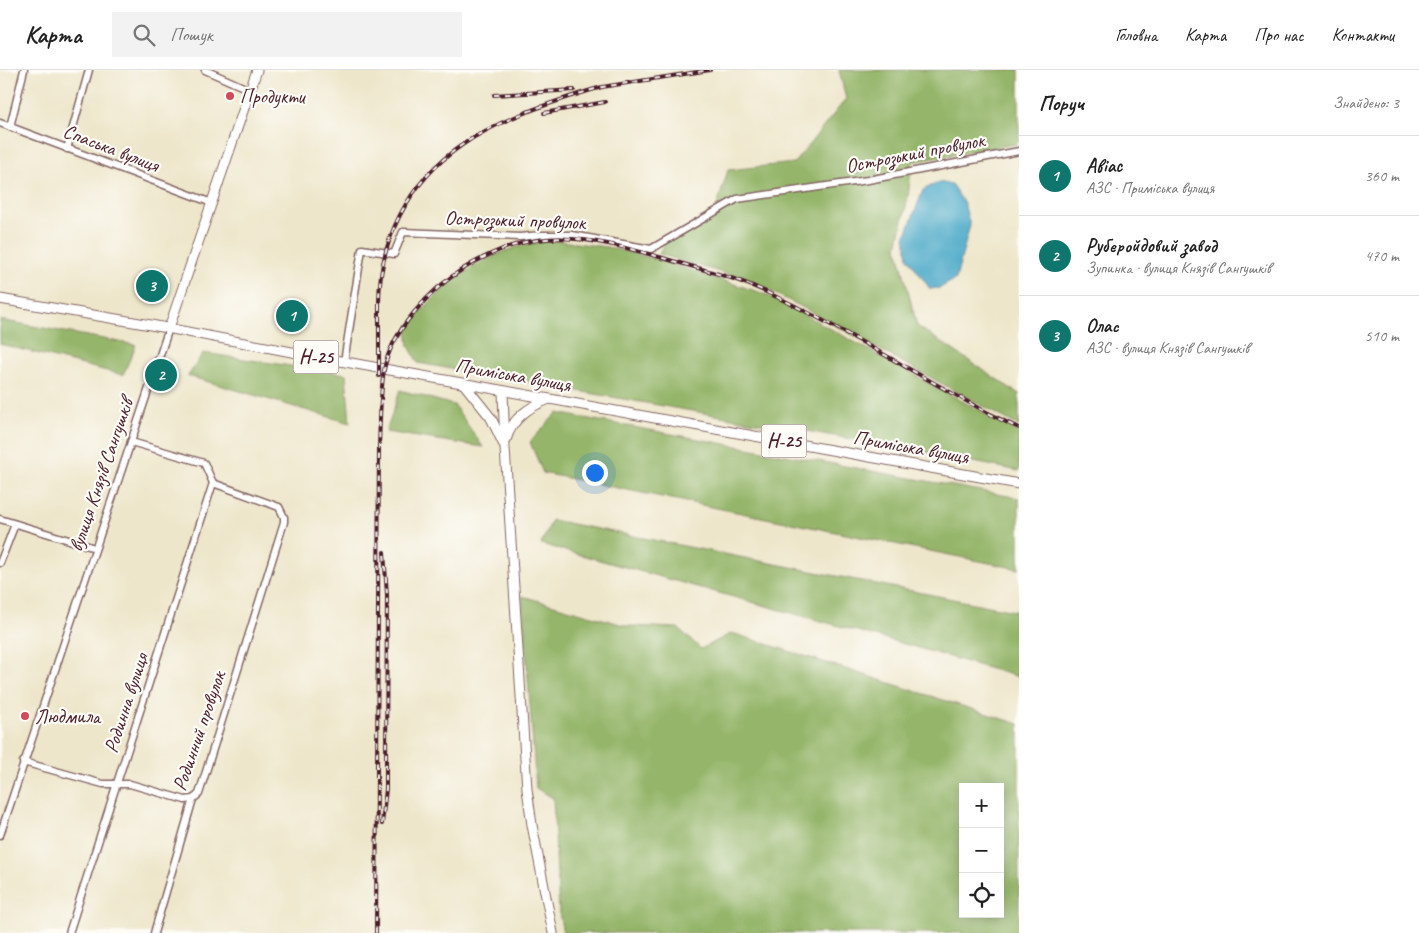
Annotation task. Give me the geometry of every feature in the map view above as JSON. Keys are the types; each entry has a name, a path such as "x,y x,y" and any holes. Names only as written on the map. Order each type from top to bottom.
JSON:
{"main road":[{"name":"вулиця Князів Сангушків","path":"169,328 256,70"},
{"name":"Приміська вулиця","path":"0,299 169,328 344,362 1019,484"},
{"path":"463,383 491,418 504,448"},
{"path":"503,391 504,448 527,789 553,933"},
{"path":"504,448 508,433 521,415 535,405 549,399"}],"street":[{"path":"10,127 24,70"},
{"path":"67,149 90,70"},
{"path":"205,70 250,90"},
{"name":"Спаська вулиця","path":"0,123 212,203"},
{"name":"Острозький провулок","path":"344,362 362,249 394,254 403,232 520,237 572,235 651,248 737,199 868,180 1019,151"},
{"name":"вулиця Князів Сангушків","path":"0,835 169,328"},
{"path":"131,442 204,463 213,483"},
{"name":"Родинний провулок","path":"154,933 193,799 199,794 284,522 284,517 279,507 213,483"},
{"name":"Родинна вулиця","path":"70,933 213,483"},
{"path":"0,518 95,548"},
{"path":"0,563 15,524"},
{"path":"23,762 103,784 130,784 184,800 193,799"}],"green space":[{"path":"839,70 1019,70 1019,141 1016,144 912,162 908,197 897,247 917,326 1019,394 1019,426 800,306 747,280 659,254 665,243 714,215 728,170 794,163 846,99"},
{"path":"552,240 607,247 656,259 762,293 1019,432 1019,471 903,448 418,363 409,346 407,329 441,291 468,270 498,254 523,245"},
{"path":"0,320 136,345 123,375 0,344"},
{"path":"203,353 346,374 350,423 188,376"},
{"path":"400,390 454,405 483,447 386,432"},
{"path":"557,413 1019,498 1019,569 543,473 530,442"},
{"path":"552,520 1019,612 1019,677 541,544"},
{"path":"522,596 627,626 678,628 701,649 732,633 1019,724 1019,933 563,933 559,912 553,798 536,788"}],"water":[{"path":"939,182 952,185 964,203 970,225 956,279 940,288 930,289 908,258 905,237 923,190"}],"railway":[{"path":"379,308 384,260 390,237 399,216 411,196 426,177 462,145 507,120 588,91 602,87 710,70"},
{"path":"494,95 574,90"},
{"path":"544,113 605,102"},
{"path":"376,933 379,447 380,408 384,370 388,355 395,341 414,312 451,277 489,255 514,245 538,240 561,238 585,240 635,250 727,277 764,291 832,325 981,409 1019,428"},
{"path":"379,301 379,376"},
{"path":"382,824 386,789 387,595 384,552"}],"place":[{"name":"Продукти","path":"230,96"},
{"name":"Олас","path":"152,286"},
{"name":"Авіас","path":"292,316"},
{"name":"Руберойдовий завод","path":"161,375"},
{"name":"Людмила","path":"25,716"}]}
